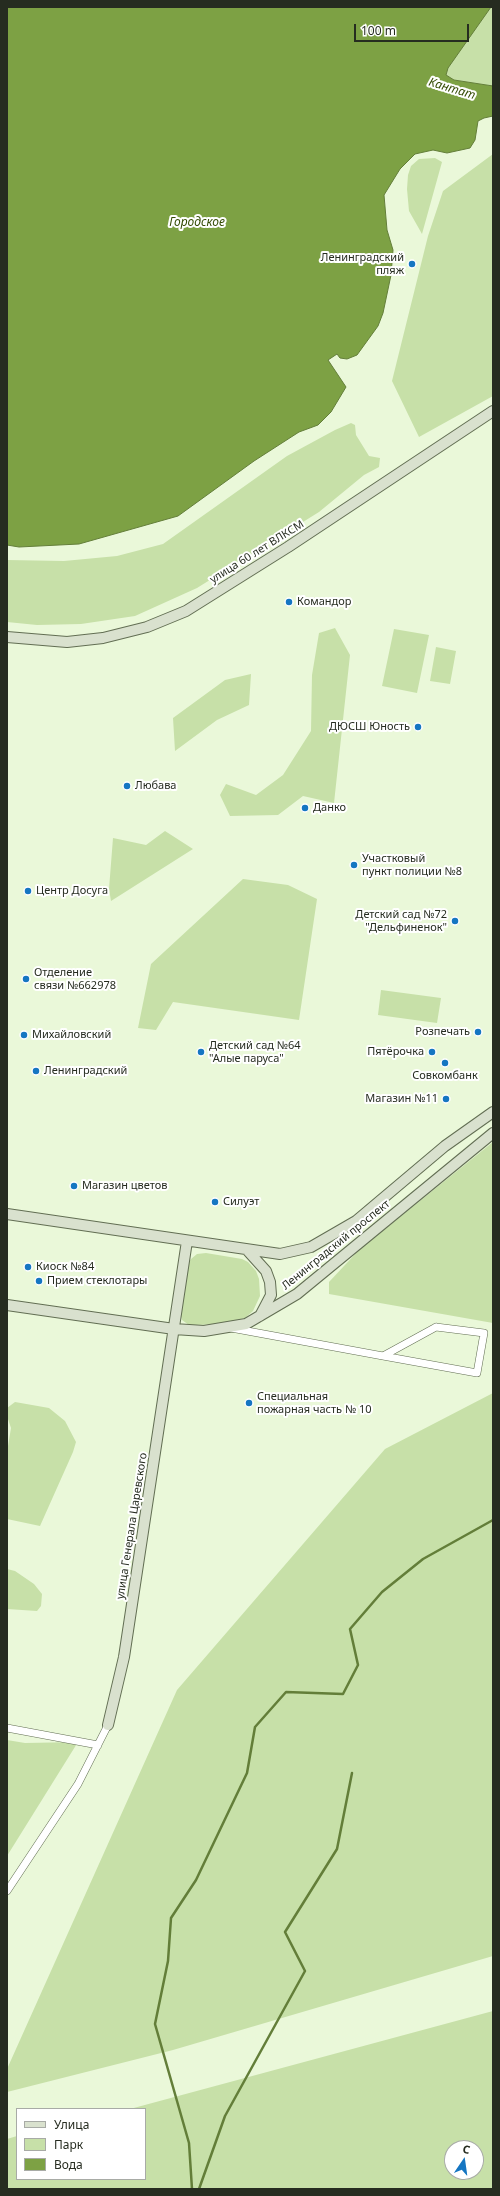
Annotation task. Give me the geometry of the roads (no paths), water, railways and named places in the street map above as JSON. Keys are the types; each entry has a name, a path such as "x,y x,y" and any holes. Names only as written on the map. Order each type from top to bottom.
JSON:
{"main road":[{"name":"улица 60 лет ВЛКСМ","path":"7,638 67,642 102,638 147,627 186,611 493,411"},
{"name":"Ленинградский проспект","path":"7,1214 248,1251 280,1254 311,1247 356,1221 445,1146 493,1112"},
{"name":"Ленинградский проспект","path":"7,1305 174,1329 204,1331 246,1324 259,1318 297,1294 493,1133"},
{"name":"улица Генерала Царевского","path":"108,1725 124,1656 187,1242"},
{"path":"248,1251 266,1271 270,1282 271,1295 259,1318"}],"street":[{"path":"229,1328 476,1374 484,1333 436,1327 383,1356"},
{"path":"7,1891 78,1784 108,1725"},
{"path":"7,1728 98,1745"}],"water":[{"name":"Городское","path":"7,7 491,7 448,68 446,75 454,80 493,86 493,116 478,121 475,140 470,148 447,153 433,150 415,154 400,169 384,195 387,230 393,250 391,275 383,313 378,326 357,355 347,359 340,358 337,354 328,360 346,387 331,412 318,425 299,432 254,461 178,516 79,544 19,547 7,545"}],"waterway":[{"path":"192,2189 189,2143 155,2024 168,1961 171,1918 196,1880 247,1773 255,1727 286,1692 343,1694 358,1665 350,1629 382,1592 423,1559 493,1520"},
{"path":"199,2189 225,2116 305,1971 285,1932 337,1849 352,1773"}],"place":[{"name":"Ленинградский пляж","path":"412,264"},
{"name":"Командор","path":"289,602"},
{"name":"ДЮСШ Юность","path":"418,727"},
{"name":"Любава","path":"127,786"},
{"name":"Данко","path":"305,808"},
{"name":"Участковый пункт полиции №8","path":"354,865"},
{"name":"Центр Досуга","path":"28,891"},
{"name":"Детский сад №72 \"Дельфиненок\"","path":"455,921"},
{"name":"Отделение связи №662978","path":"26,979"},
{"name":"Розпечать","path":"478,1032"},
{"name":"Михайловский","path":"24,1035"},
{"name":"Детский сад №64 \"Алые паруса\"","path":"201,1052"},
{"name":"Пятёрочка","path":"432,1052"},
{"name":"Совкомбанк","path":"445,1063"},
{"name":"Ленинградский","path":"36,1071"},
{"name":"Магазин №11","path":"446,1099"},
{"name":"Магазин цветов","path":"74,1186"},
{"name":"Силуэт","path":"215,1202"},
{"name":"Киоск №84","path":"28,1267"},
{"name":"Прием стеклотары","path":"39,1281"},
{"name":"Специальная пожарная часть № 10","path":"249,1403"}],"water label":[{"name":"Кантат","path":"452,89"}]}
